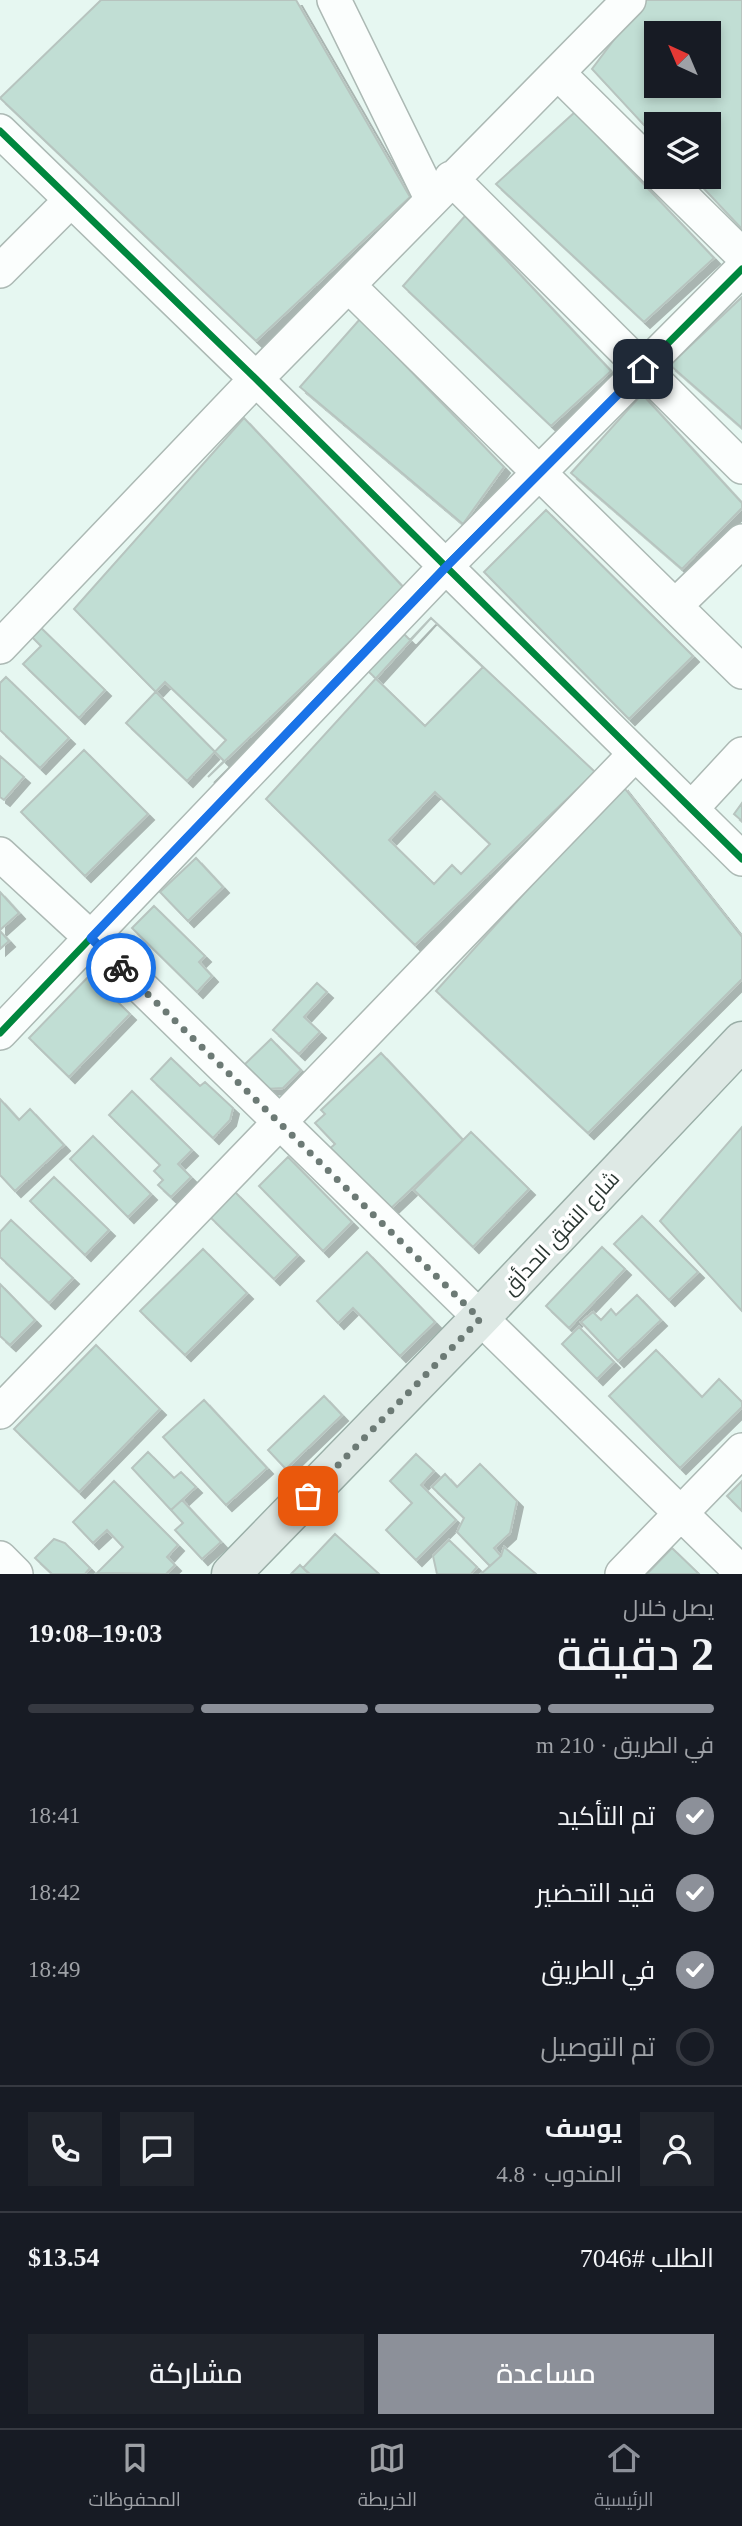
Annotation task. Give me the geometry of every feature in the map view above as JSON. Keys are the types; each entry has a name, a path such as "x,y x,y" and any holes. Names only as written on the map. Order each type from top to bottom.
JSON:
{"main road":[{"name":"شارع النفق الحدأق","path":"232,1574 480,1319 742,1041"}],"street":[{"path":"334,0 441,189 643,369 742,467"},
{"path":"0,647 256,379 350,287 441,189 559,74 629,0"},
{"path":"559,74 644,158"},
{"path":"0,131 256,379 742,859"},
{"path":"675,189 742,255"},
{"path":"0,271 71,200"},
{"path":"0,1033 446,567 742,269"},
{"path":"350,287 742,672"},
{"path":"675,606 742,541"},
{"path":"0,1412 635,754"},
{"path":"691,808 742,754"},
{"path":"0,854 91,938 742,1573"},
{"path":"622,1574 742,1450"},
{"path":"0,1558 16,1574"}],"building":[{"path":"101,0 296,0 410,197 256,341 0,98"},
{"path":"644,0 742,0 742,229 704,189 721,189 721,112 644,112 644,125 592,69"},
{"path":"575,112 644,184 644,189 648,189 714,258 644,322 496,184"},
{"path":"465,216 611,371 551,426 403,286"},
{"path":"742,297 742,428 670,365"},
{"path":"360,319 504,467 463,524 300,387"},
{"path":"642,394 742,503 742,508 682,569 571,473"},
{"path":"244,418 405,589 208,777 224,761 74,609"},
{"path":"546,510 693,656 629,719 484,572"},
{"path":"431,618 483,667 425,726 368,671 404,634 410,640"},
{"path":"431,618 595,772 415,945 266,799"},
{"path":"36,623 105,690 79,718 23,664 41,646 27,632"},
{"path":"6,677 69,738 40,768 0,730 0,683"},
{"path":"165,682 226,740 187,781 126,723"},
{"path":"84,750 148,814 85,876 21,812"},
{"path":"0,756 24,777 4,800 0,797"},
{"path":"622,785 742,937 742,979 588,1133 436,991"},
{"path":"435,792 490,844 461,874 452,865 434,884 389,840"},
{"path":"742,803 742,821 734,814"},
{"path":"196,858 223,887 188,921 160,892"},
{"path":"0,892 19,913 0,930"},
{"path":"154,906 205,956 199,962 212,976 197,992 132,928"},
{"path":"0,931 9,941 0,949"},
{"path":"90,975 130,1014 69,1077 29,1038"},
{"path":"317,983 327,992 304,1017 320,1032 299,1054 273,1030"},
{"path":"271,1039 301,1070 283,1088 266,1089 243,1066"},
{"path":"381,1053 463,1140 386,1213 327,1151 335,1144 315,1123 325,1114 321,1110"},
{"path":"171,1058 200,1086 205,1082 233,1108 230,1120 213,1138 151,1079"},
{"path":"132,1091 192,1150 178,1164 191,1177 171,1197 158,1185 163,1180 154,1171 160,1165 109,1115"},
{"path":"0,1099 19,1120 30,1109 64,1145 15,1191 0,1175"},
{"path":"742,1127 742,1311 660,1221"},
{"path":"471,1132 529,1189 473,1247 414,1190"},
{"path":"93,1136 151,1194 128,1217 70,1159"},
{"path":"288,1157 352,1222 323,1251 259,1186"},
{"path":"54,1177 109,1230 85,1255 30,1201"},
{"path":"235,1192 298,1255 274,1279 210,1217"},
{"path":"642,1216 698,1272 669,1300 614,1244"},
{"path":"11,1220 73,1278 49,1303 0,1257 0,1232"},
{"path":"602,1247 625,1269 569,1328 546,1306"},
{"path":"203,1249 247,1293 185,1355 140,1311"},
{"path":"367,1252 435,1322 400,1356 353,1308 338,1323 317,1301"},
{"path":"0,1284 35,1320 10,1345 0,1336"},
{"path":"637,1295 661,1320 618,1361 581,1322 593,1312 601,1320 611,1309 616,1315"},
{"path":"579,1327 614,1362 597,1379 562,1344"},
{"path":"96,1345 160,1409 79,1492 14,1429"},
{"path":"656,1350 702,1397 719,1379 742,1402 742,1407 680,1468 609,1396"},
{"path":"324,1396 342,1415 286,1469 268,1450"},
{"path":"204,1400 267,1468 226,1505 163,1437"},
{"path":"148,1452 174,1478 181,1472 196,1487 171,1510 132,1468"},
{"path":"416,1454 434,1471 421,1485 456,1520 416,1560 386,1530 412,1503 390,1481"},
{"path":"480,1464 517,1501 510,1533 494,1548 501,1556 490,1566 457,1532 464,1518 432,1487 445,1474 457,1487"},
{"path":"114,1481 178,1545 167,1557 175,1565 166,1574 97,1573 123,1547 107,1530 93,1543 73,1522"},
{"path":"742,1481 742,1511 727,1496"},
{"path":"182,1500 221,1542 202,1559 175,1530 183,1523 171,1510"},
{"path":"335,1534 379,1574 310,1574 303,1568"},
{"path":"54,1539 65,1543 90,1568 85,1574 52,1574 35,1558"},
{"path":"449,1540 477,1567 471,1574 437,1574 433,1556"},
{"path":"504,1547 536,1574 481,1574 501,1556"},
{"path":"672,1548 699,1574 647,1574"},
{"path":"300,1565 309,1574 291,1574"}],"cycle path":[{"path":"0,131 256,379 742,859"},
{"path":"0,1033 445,567 742,269"}],"way so far":[{"path":"121,968 480,1319 308,1496"}],"route":[{"path":"121,968 91,938 446,567 643,369"}]}
